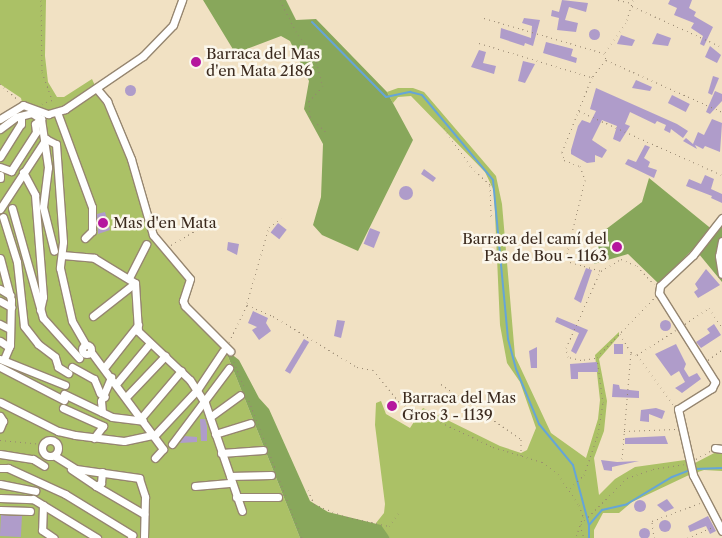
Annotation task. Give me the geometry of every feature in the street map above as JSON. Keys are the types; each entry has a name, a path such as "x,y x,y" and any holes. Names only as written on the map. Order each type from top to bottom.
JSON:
{"street":[{"path":"0,119 23,105 37,110 56,112 96,89 143,56 174,25 182,0"},
{"path":"0,402 58,431 94,438 124,441 154,436 197,390 227,350 185,306 183,301 190,279 163,250 153,235 131,159 104,94 96,89"},
{"path":"56,112 92,207 92,231 85,238"},
{"path":"0,129 21,116 32,114 41,119 46,139 48,167 45,201 54,251"},
{"path":"0,157 21,124 21,116"},
{"path":"0,167 11,171 36,132 35,124 41,119"},
{"path":"0,209 46,139"},
{"path":"46,139 56,144 62,255 60,268 72,321 85,344 83,352 91,352 163,448 155,458"},
{"path":"23,172 36,198 40,310 43,318 79,358"},
{"path":"36,198 45,201"},
{"path":"12,208 39,297"},
{"path":"3,217 17,262 23,300 24,326 38,344 55,357 58,367 94,379 100,393 105,396"},
{"path":"720,528 705,500 690,463 678,409 712,388 715,382 660,290 694,255 721,222"},
{"path":"722,241 719,256 722,274"},
{"path":"93,316 132,281 146,244"},
{"path":"62,255 94,258 132,281 139,325 138,331 181,371 205,403 242,511"},
{"path":"1,262 10,301 10,347 2,359 65,385"},
{"path":"0,289 10,301"},
{"path":"0,301 39,297"},
{"path":"0,324 10,329"},
{"path":"104,368 139,325"},
{"path":"0,341 10,347"},
{"path":"116,384 150,342"},
{"path":"126,397 165,356"},
{"path":"0,367 64,397 119,419 142,419"},
{"path":"172,444 205,403 229,368"},
{"path":"142,419 181,371"},
{"path":"102,412 101,401 105,396 111,378"},
{"path":"210,417 240,395"},
{"path":"63,408 103,426 94,438"},
{"path":"0,416 3,421 0,428"},
{"path":"215,434 250,422"},
{"path":"54,456 55,441 51,439 43,444 42,452 54,456 76,469 139,478 145,497 142,536"},
{"path":"221,452 263,450"},
{"path":"0,454 33,458 44,466"},
{"path":"54,456 96,486 144,514"},
{"path":"0,468 37,481 65,494 132,535 131,538"},
{"path":"96,486 101,482 102,472"},
{"path":"195,486 231,479 271,475"},
{"path":"0,484 34,491"},
{"path":"236,497 278,497"},
{"path":"0,498 33,499 97,538"},
{"path":"43,505 42,530 54,538"},
{"path":"0,510 30,510"}],"path":[{"path":"37,110 42,102 52,100 42,72 41,0"},
{"path":"280,0 298,35 315,57 323,86 309,101 310,117 325,131"},
{"path":"618,0 632,3"},
{"path":"604,53 626,23 633,0"},
{"path":"632,6 722,47"},
{"path":"484,18 604,53"},
{"path":"478,43 592,77"},
{"path":"604,53 606,60 722,112"},
{"path":"601,271 570,262 567,253 585,180 580,166 564,160 562,152 592,77 606,60"},
{"path":"0,84 23,105"},
{"path":"578,111 722,175"},
{"path":"444,128 471,167 490,185 491,219"},
{"path":"227,350 247,305 269,228 281,218"},
{"path":"163,250 215,219"},
{"path":"621,259 636,266 660,290 597,358 581,360 568,357 566,348 601,271 621,259"},
{"path":"247,305 273,316 357,367 373,370 400,403 521,457 542,462 570,488 583,516 576,538"},
{"path":"620,334 631,352 637,355 678,409"},
{"path":"703,364 722,350"},
{"path":"622,460 631,352"},
{"path":"570,488 584,475 598,434 604,403 597,358"},
{"path":"441,384 521,439 521,457"},
{"path":"624,431 682,429"},
{"path":"0,440 43,444"},
{"path":"580,524 627,478 653,469 690,463 719,449"},
{"path":"308,490 314,504 347,517 389,526 400,511"},
{"path":"654,538 652,522 705,500"},
{"path":"580,524 584,538"},
{"path":"688,538 720,528"}],"green space":[{"path":"0,0 46,0 45,56 48,82 57,97 64,97 92,79 130,162 153,241 187,279 181,305 225,349 300,538 0,538 0,124 24,112 21,98 0,84"},
{"path":"203,0 286,0 296,20 316,19 387,92 413,140 358,251 322,235 313,225 321,197 323,144 304,109 309,81 290,41 281,36 244,50 234,51"},
{"path":"398,88 413,88 424,92 496,176 502,204 515,356 551,433 586,458 598,419 600,400 595,355 619,332 619,336 599,359 607,401 604,431 594,458 599,495 615,479 635,467 685,460 693,464 722,449 722,471 704,470 689,475 632,502 619,513 603,513 594,530 594,538 390,538 376,523 384,513 385,504 375,425 376,403 381,401 386,414 410,428 423,408 500,446 521,453 527,450 536,428 520,382 507,363 500,325 494,191 485,172 411,96 398,97 393,103 387,92"},
{"path":"649,178 714,231 722,224 722,282 694,248 659,284 628,254 594,264 595,253 605,230 642,202"},
{"path":"225,349 239,360 259,398 269,409 310,501 328,512 381,525 390,538 300,538"}],"building":[{"path":"562,0 588,3 586,12 569,7 565,20 578,23 576,32 557,30 559,18 551,16 552,10 559,12"},
{"path":"670,0 692,0 689,8 696,12 694,16 713,27 704,46 700,44 703,36 691,28 694,23 674,15 677,8 668,4"},
{"path":"524,18 540,20 533,46 525,43 524,46 500,38 501,28 531,38 532,26 522,23"},
{"path":"594,28 600,34 594,40 588,34"},
{"path":"657,33 671,38 668,46 652,44"},
{"path":"621,35 635,40 632,46 617,44"},
{"path":"546,42 573,49 571,56 577,58 576,63 543,53"},
{"path":"710,46 721,55 717,63 705,57"},
{"path":"479,50 486,52 483,63 496,66 494,74 471,67"},
{"path":"523,61 535,64 525,83 518,81"},
{"path":"713,76 719,78 712,95 708,93"},
{"path":"636,80 652,87 650,91 632,88"},
{"path":"128,85 132,85 135,90 134,94 128,95 125,92 125,88"},
{"path":"596,88 677,124 688,131 683,138 671,129 670,133 664,130 666,125 657,121 655,124 630,112 625,124 630,126 620,142 613,139 617,126 602,120 592,140 607,150 602,158 595,155 595,162 587,163 571,154 571,150 578,126 582,120 590,123 596,111 590,109"},
{"path":"715,91 722,94 722,101 710,114 706,112"},
{"path":"672,95 690,104 686,112 668,103"},
{"path":"712,119 722,123 720,152 705,146 703,149 695,145 697,149 683,141 686,138 693,144 698,132 704,135"},
{"path":"645,145 650,147 644,158 650,162 648,167 657,170 654,178 625,164 628,159 636,162"},
{"path":"424,169 436,178 433,182 421,174"},
{"path":"705,175 714,179 711,189 722,194 722,203 711,198 712,196 686,186 689,179 701,184"},
{"path":"406,186 411,188 413,193 411,198 406,200 401,198 399,193 401,188"},
{"name":"Mas d'en Mata","path":"105,212 110,230 98,234 97,214"},
{"path":"278,223 287,230 279,239 271,232"},
{"path":"370,228 380,232 374,248 364,244"},
{"path":"228,242 239,244 237,255 227,250"},
{"path":"586,268 592,270 581,303 574,299"},
{"path":"706,269 720,285 698,298 694,292 698,289 695,284"},
{"path":"253,311 268,318 266,323 271,331 259,340 252,330 257,327 248,323"},
{"path":"557,317 588,330 576,354 571,351 579,333 555,322"},
{"path":"665,319 671,325 665,331 659,325"},
{"path":"337,320 345,321 341,338 334,336"},
{"path":"714,324 721,335 701,348 696,342 710,333 707,329"},
{"path":"304,339 309,342 290,374 285,371"},
{"path":"614,344 623,344 623,354 614,354"},
{"path":"676,344 686,364 684,369 689,377 697,373 701,379 682,393 675,388 685,382 679,371 671,376 655,354"},
{"path":"537,347 537,368 531,368 529,351"},
{"path":"597,362 598,372 578,372 578,379 571,379 570,364"},
{"path":"613,384 619,385 620,389 639,391 639,398 612,397"},
{"path":"656,408 665,411 662,419 649,414 649,422 640,421 641,410"},
{"path":"200,419 205,419 207,441 201,441"},
{"path":"184,436 197,437 197,442 180,443"},
{"path":"665,436 668,444 625,444 625,438"},
{"path":"601,460 617,462 639,461 612,467 612,471 604,470"},
{"path":"667,499 674,508 665,512 657,505"},
{"path":"638,500 642,500 646,506 642,512 638,512 634,508 634,504"},
{"path":"1,515 22,516 21,537 0,536"},
{"path":"708,516 716,531 710,534 706,526 690,532 688,526"},
{"path":"663,520 667,520 671,526 667,532 663,532 659,528 659,524"},
{"path":"642,528 646,528 649,533 648,537 642,538 639,535 639,531"}],"waterway":[{"path":"312,22 386,97 410,92 422,95 493,180 508,339 516,369 539,424 573,465 589,525"},
{"path":"694,469 722,468"},
{"path":"589,538 589,525 602,510 627,504 672,477 690,470"}],"place":[{"name":"Barraca del Mas d'en Mata 2186","path":"196,62"},
{"name":"Mas d'en Mata","path":"103,223"},
{"name":"Barraca del camí del Pas de Bou - 1163","path":"617,247"},
{"name":"Barraca del Mas Gros 3 - 1139","path":"392,406"}]}
